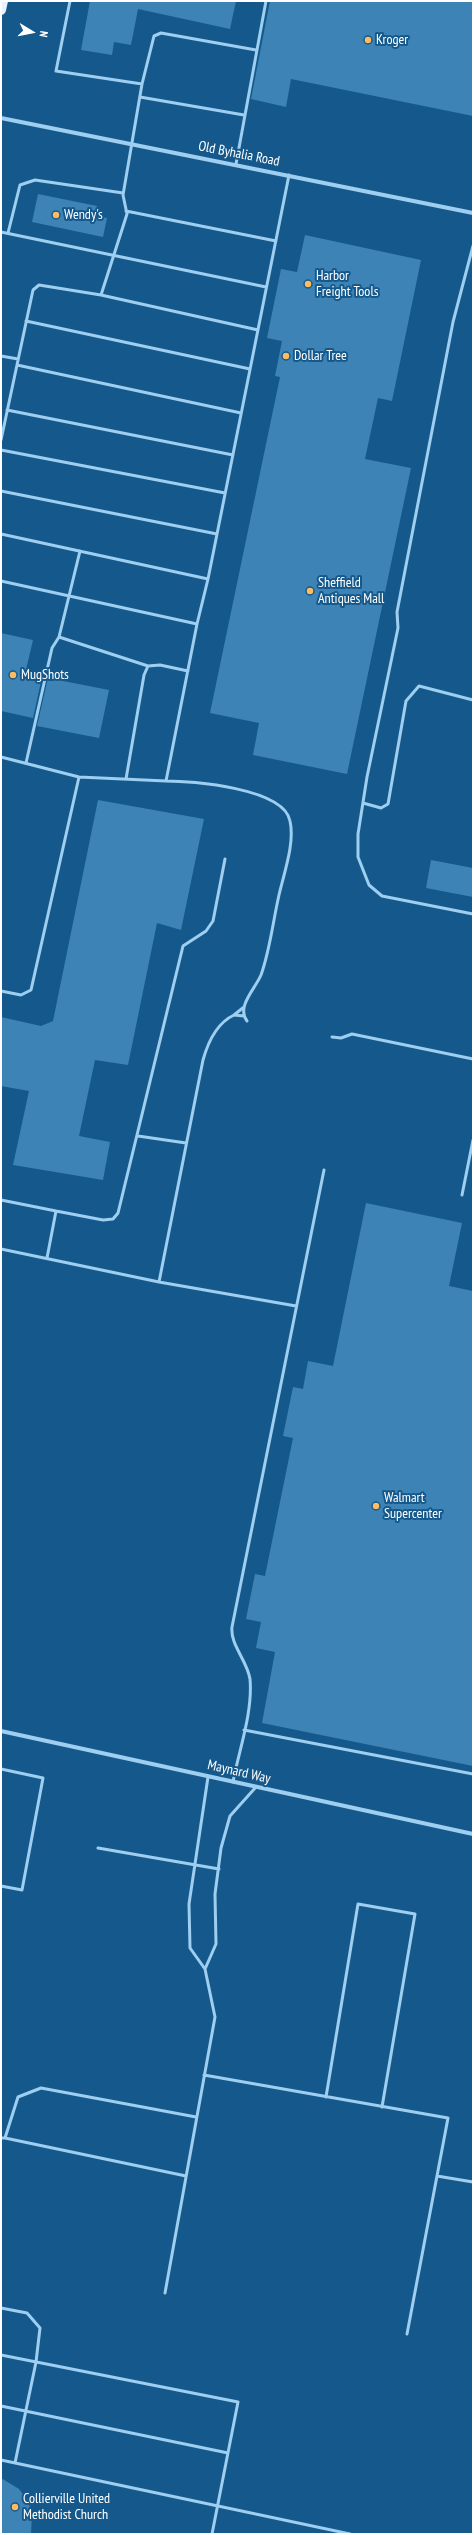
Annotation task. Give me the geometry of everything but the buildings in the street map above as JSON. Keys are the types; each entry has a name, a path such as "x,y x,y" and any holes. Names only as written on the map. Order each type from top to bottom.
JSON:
{"main road":[{"path":"1,10 3,1"}],"street":[{"name":"Old Byhalia Road","path":"1,118 236,164 473,213"},
{"name":"Maynard Way","path":"1,1731 473,1834"}],"lane":[{"path":"70,1 56,71 142,84"},
{"path":"236,164 266,1"},
{"path":"102,295 115,255 126,211 123,193 142,84 154,36 161,33 256,50"},
{"path":"140,97 244,115"},
{"path":"166,781 289,175"},
{"path":"8,233 20,186 35,180 123,193"},
{"path":"126,211 276,241"},
{"path":"1,232 266,287"},
{"path":"473,246 453,322 426,457 397,612 398,628 362,804 358,834 358,857 369,885 382,896 473,914"},
{"path":"1,440 33,290 39,286 102,295 258,330"},
{"path":"26,322 250,369"},
{"path":"1,356 18,359"},
{"path":"17,365 241,413"},
{"path":"8,410 233,455"},
{"path":"1,450 225,493"},
{"path":"1,491 217,534"},
{"path":"1,534 208,579"},
{"path":"26,763 52,648 59,637 68,594 80,551"},
{"path":"1,581 68,594 197,624"},
{"path":"59,637 148,666 160,665 188,671"},
{"path":"126,779 144,675 148,666"},
{"path":"362,804 381,808 388,804 406,700 419,686 473,700"},
{"path":"1,757 79,777 192,781 255,793 276,804 290,820 290,842 266,956 260,975 244,1007 220,1026 207,1046 186,1143 159,1282"},
{"path":"1,991 21,995 31,990 79,777"},
{"path":"1,1200 104,1220 112,1219 118,1213 184,946 206,930 213,921 225,859"},
{"path":"244,1007 244,1016 247,1021"},
{"path":"234,1015 244,1016"},
{"path":"332,1037 341,1038 352,1034 473,1058"},
{"path":"138,1136 186,1143"},
{"path":"462,1195 473,1140"},
{"path":"233,1782 244,1730 250,1680 244,1658 231,1633 324,1170"},
{"path":"47,1258 56,1211"},
{"path":"1,1249 159,1282 296,1306"},
{"path":"244,1730 473,1774"},
{"path":"1,1769 43,1778 22,1890 1,1886"},
{"path":"164,2293 215,2017 205,1969 190,1948 189,1904 208,1777"},
{"path":"205,1969 216,1944 215,1894 221,1848 230,1816 256,1787"},
{"path":"98,1848 219,1869"},
{"path":"326,2097 358,1904 414,1914 382,2107"},
{"path":"204,2075 448,2118 407,2334"},
{"path":"186,2176 3,2138 18,2097 41,2088 196,2117"},
{"path":"436,2176 473,2182"},
{"path":"1,2308 27,2313 40,2328 36,2362 15,2463"},
{"path":"1,2354 238,2402 212,2534"},
{"path":"1,2406 228,2453"},
{"path":"1,2460 350,2534"}],"place":[{"name":"Kroger","path":"368,40"},
{"name":"Wendy's","path":"56,215"},
{"name":"Harbor Freight Tools","path":"308,284"},
{"name":"Dollar Tree","path":"286,356"},
{"name":"Sheffield Antiques Mall","path":"310,591"},
{"name":"MugShots","path":"13,675"},
{"name":"Walmart Supercenter","path":"376,1506"},
{"name":"Collierville United Methodist Church","path":"15,2507"}]}
